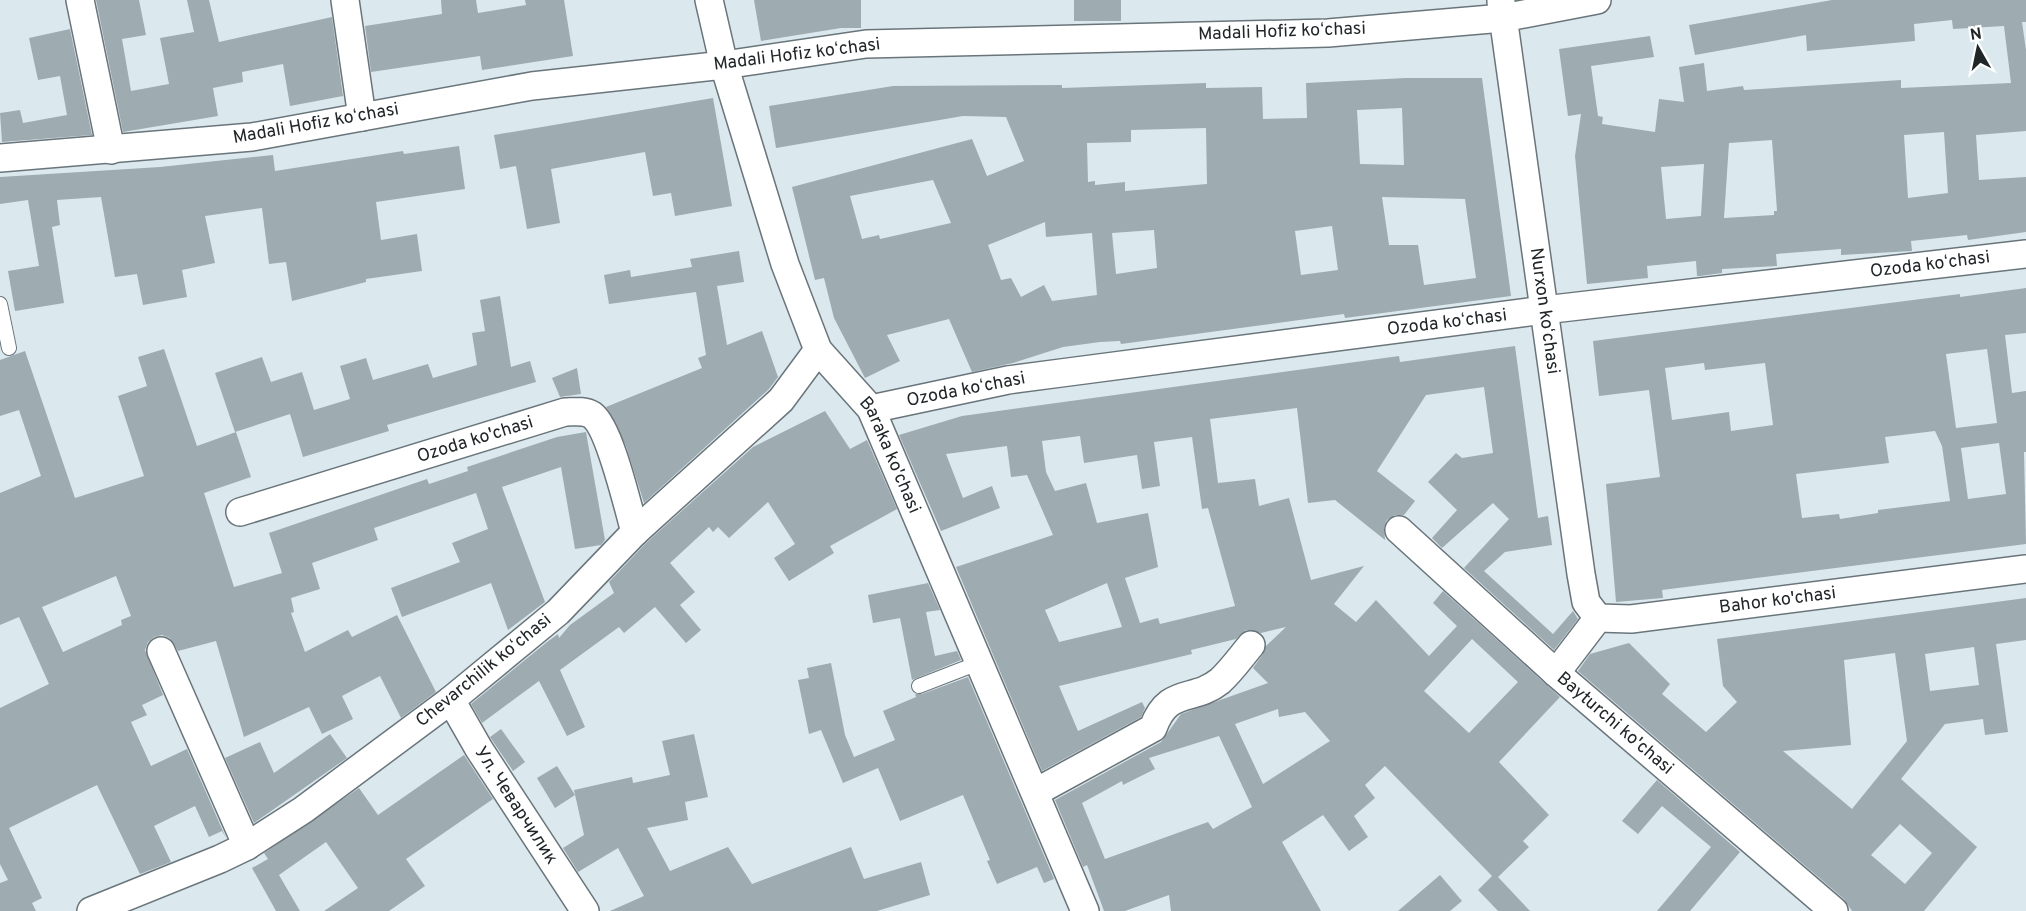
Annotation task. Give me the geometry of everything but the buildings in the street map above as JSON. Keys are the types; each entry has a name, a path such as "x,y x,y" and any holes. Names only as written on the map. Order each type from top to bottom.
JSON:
{"street":[{"path":"80,0 111,150"},
{"path":"345,0 362,117"},
{"name":"Baraka ko'chasi","path":"708,0 724,65 785,264 818,350 871,409 981,662 1085,911"},
{"name":"Madali Hofiz koʻchasi","path":"0,158 252,137 532,86 724,65 866,44 1328,33 1502,9 1597,0"},
{"name":"Nurxon koʻchasi","path":"1502,9 1581,574 1586,602 1598,618"},
{"name":"Ozoda koʻchasi","path":"871,409 1008,380 1544,310 2026,254"},
{"name":"Chevarchilik koʻchasi","path":"91,911 247,846 303,810 451,700 558,612 635,532 781,400 818,350"},
{"name":"Ozoda ko'chasi","path":"240,512 565,412 586,412 594,416 609,444 635,532"},
{"name":"Bayturchi ko'chasi","path":"1399,530 1556,673 1834,911"},
{"name":"Bahor ko'chasi","path":"1598,618 1631,619 2026,569"},
{"path":"1556,673 1598,618"},
{"path":"1035,792 1153,728 1159,712 1167,703 1219,682 1251,645"},
{"path":"161,651 247,846"},
{"name":"Ул. Чеварчилик","path":"451,700 479,749 585,911"}],"lane":[{"path":"0,304 9,348"},
{"path":"919,686 981,662"}]}
